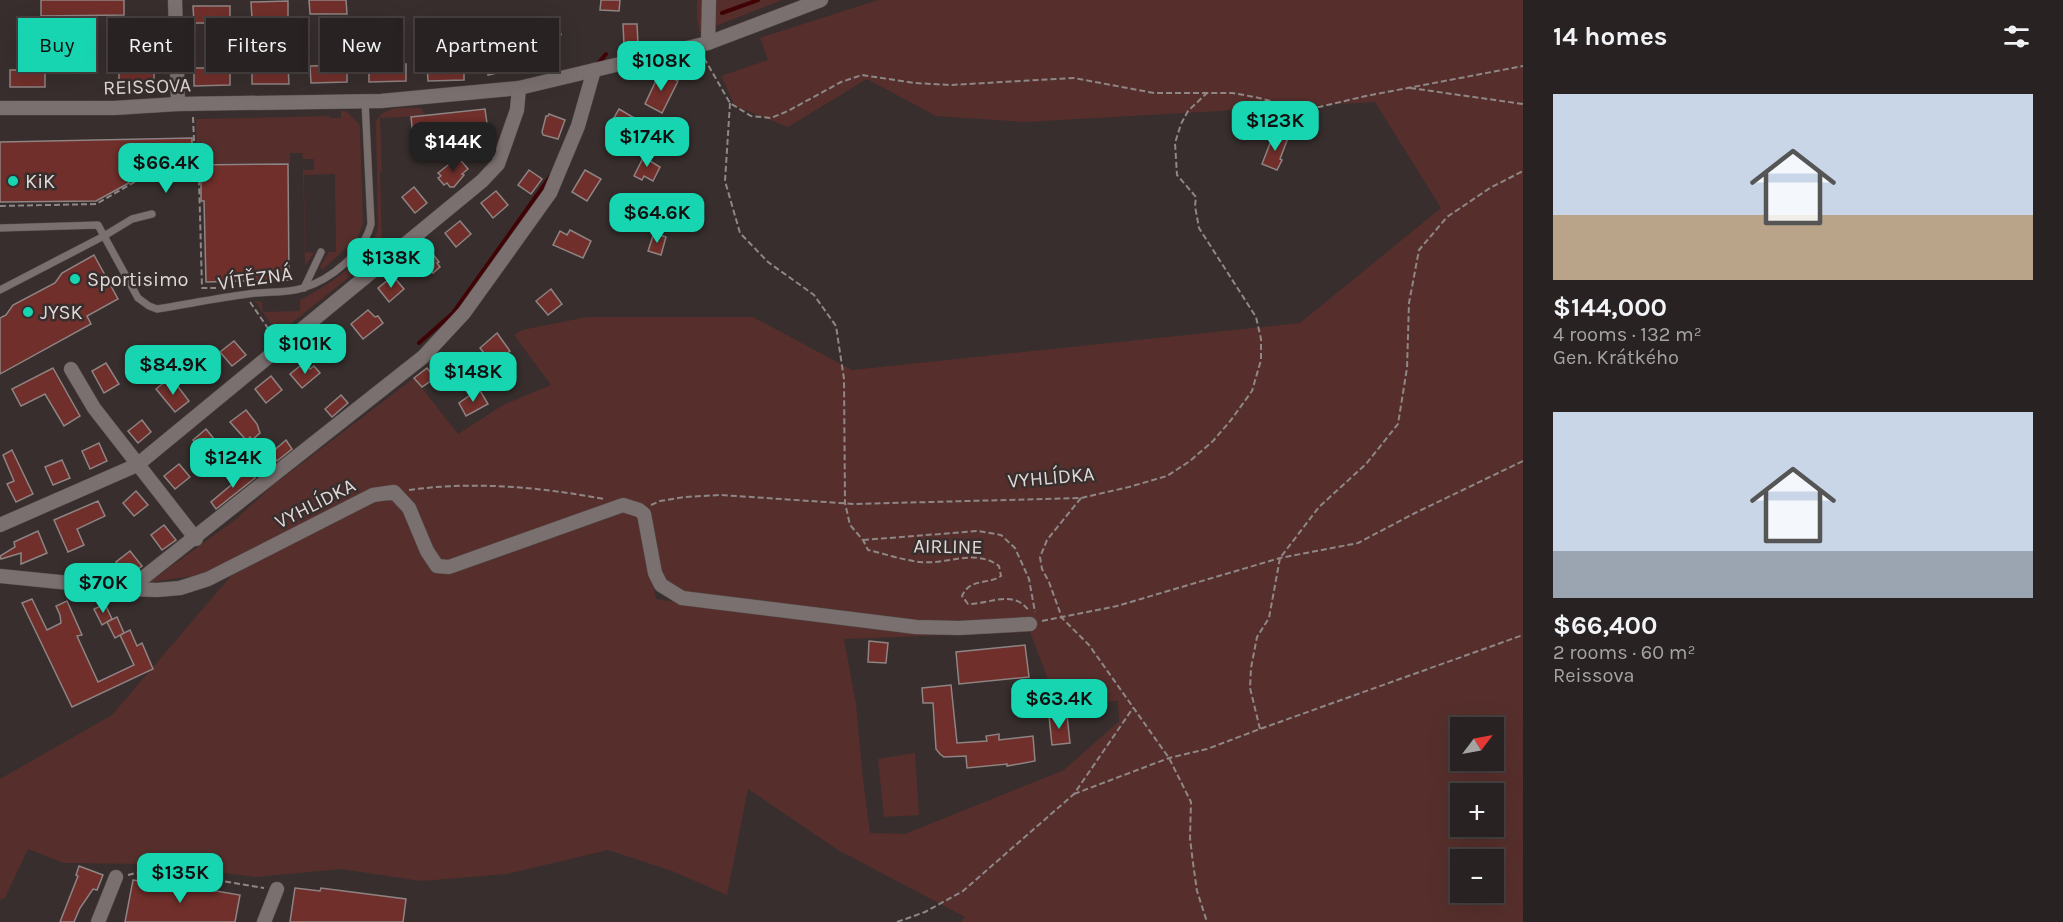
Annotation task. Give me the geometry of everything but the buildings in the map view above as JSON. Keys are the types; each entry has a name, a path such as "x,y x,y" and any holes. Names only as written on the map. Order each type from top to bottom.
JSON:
{"street":[{"path":"175,0 185,104"},
{"path":"702,45 709,0"},
{"name":"REISSOVA","path":"0,108 114,108 185,104 365,101 519,88 702,45 821,0"},
{"path":"129,589 196,539 423,357 464,313 550,193 578,126 594,70"},
{"path":"0,525 137,465 490,172 498,164 517,110 519,88"},
{"path":"71,369 94,408 196,539"},
{"path":"394,492 409,508 427,551 437,566 449,567 623,505 644,514 655,573 661,585 682,598 916,627 959,628 1034,623"},
{"name":"VYHLÍDKA","path":"0,576 129,589 180,588 208,579 374,495 394,492"},
{"path":"98,922 116,877"},
{"path":"264,922 277,889"}],"lane":[{"name":"VÍTĚZNÁ","path":"104,236 138,298 158,309 245,294 290,291 304,288 330,275 356,251 369,233 371,224 365,101"},
{"path":"0,290 132,219 152,214"},
{"path":"0,228 98,225 104,236"},
{"path":"304,288 321,252"}],"path":[{"path":"702,45 730,103 725,181 740,233 768,262 814,295 836,326 844,379 845,503 850,525 863,540 978,531 1001,535 1015,548 1029,579 1034,623 1117,606 1280,558 1358,543 1523,461"},
{"path":"730,103 750,116 771,118 841,82 862,75 915,83 950,85 1074,78 1154,93 1232,93 1298,108 1319,107 1523,66"},
{"path":"1407,88 1523,104"},
{"name":"VYHLÍDKA","path":"639,510 660,501 721,495 845,503 1081,498 1167,476 1190,461 1213,441 1252,391 1261,360 1261,339 1256,316 1199,228 1195,206 1196,197 1177,175 1175,143 1181,124 1188,111 1207,93"},
{"path":"185,104 199,179 202,288 221,288"},
{"path":"1260,729 1250,688 1251,668 1257,637 1269,618 1280,558 1319,507 1366,464 1398,424 1407,368 1409,303 1419,250 1447,217 1490,188 1523,171"},
{"path":"0,206 96,204 138,180 199,179"},
{"path":"245,294 281,347"},
{"path":"394,492 438,486 554,490 623,505"},
{"path":"1081,498 1047,540 1040,557 1042,569 1062,618 1089,645 1169,758 1191,802 1193,863 1197,891 1207,922"},
{"name":"AIRLINE","path":"863,540 868,550 916,561 975,557 992,560 999,566 1001,576 994,580 974,583 965,589 962,596 968,604 1008,598 1018,600 1029,609 1034,623"},
{"path":"1074,794 1169,758 1207,749 1523,635"},
{"path":"897,922 925,912 963,891 1074,794 1133,708"},
{"path":"116,877 150,869 277,889"}],"shaded area":[{"path":"697,0 782,0 700,32"},
{"path":"878,0 1523,0 1523,922 961,922 965,917 838,850 748,789 727,895 672,871 608,850 507,874 421,881 341,869 256,877 150,864 64,863 28,849 5,898 0,900 0,779 112,715 236,570 150,582 236,519 272,486 414,378 458,434 503,405 551,385 514,335 522,330 587,317 753,317 852,370 1300,323 1441,208 1375,102 1025,122 936,116 867,79 788,127 735,106 721,76 768,60 760,38","holes":["644,537 670,590 754,602 784,618 656,599","1030,632 1057,703 1118,701 1119,721 1064,770 905,834 870,833 856,704 844,639"]},
{"path":"419,108 425,116 380,118 382,246 384,249 278,334 255,301 262,302 263,312 300,311 300,300 334,279 357,261 378,228 376,122 379,117 389,110"},
{"path":"341,111 346,111 360,125 363,224 358,237 322,270 320,267 329,252 336,252 335,174 304,175 305,252 314,253 305,266 303,170 314,170 314,159 303,159 302,153 290,153 290,163 197,164 196,119 329,116 330,118 341,118"},
{"path":"915,753 919,815 884,817 878,759"}],"waterway":[{"path":"722,13 758,0"},
{"path":"597,65 606,54"},
{"path":"419,343 453,313 552,174"}],"place":[{"name":"KiK","path":"13,181"},
{"name":"Sportisimo","path":"75,279"},
{"name":"JYSK","path":"28,312"}]}
